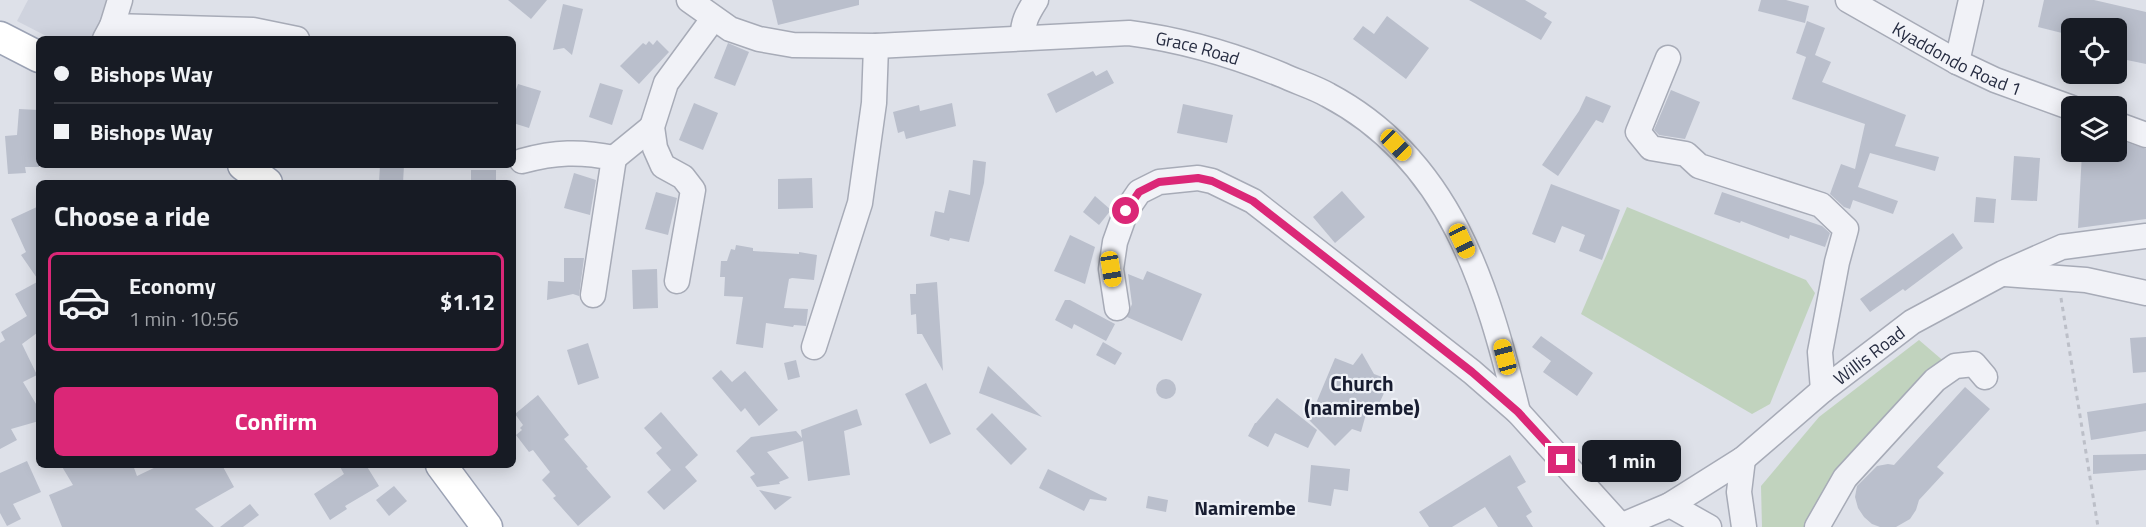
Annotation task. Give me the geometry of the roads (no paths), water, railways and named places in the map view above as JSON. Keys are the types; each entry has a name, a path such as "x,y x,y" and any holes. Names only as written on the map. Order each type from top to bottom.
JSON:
{"main road":[{"path":"0,37 36,55"},
{"path":"247,168 263,180"},
{"path":"443,468 487,527"}],"street":[{"path":"120,0 109,33 253,30 282,36"},
{"name":"Grace Road","path":"689,0 730,29 759,39 793,45 876,46 1129,33 1164,38 1202,46 1248,61 1328,94 1363,117 1396,145 1424,174 1447,209 1470,257 1497,327 1518,412"},
{"path":"1023,38 1022,27 1025,16 1036,0"},
{"name":"Kyaddondo Road 1","path":"1848,0 1957,62 1995,80 2061,104"},
{"path":"1957,62 1971,0"},
{"path":"677,281 693,190 683,177 663,166 656,148 652,127 666,83 713,19"},
{"path":"814,347 860,203 874,103 876,46"},
{"path":"1668,58 1638,132 1651,148 1686,154 1699,166 1821,205 1846,229 1837,262 1820,352 1822,390"},
{"path":"593,295 614,158 652,127"},
{"path":"2127,128 2146,135"},
{"path":"522,160 552,153 589,153 614,158"},
{"path":"1117,308 1111,269 1114,242 1126,211 1139,192 1159,182 1198,178 1212,181 1253,201 1472,372 1518,412 1619,526"},
{"name":"Willis Road","path":"1619,526 1670,505 1743,459 1822,390 1912,322 2002,273 2061,248 2146,236"},
{"path":"2002,273 2086,280 2146,293"},
{"path":"1817,527 1845,478 1935,380 1955,366 1974,364 1985,377"},
{"path":"1743,459 1739,492 1744,527"},
{"path":"1670,505 1709,527"}],"district":[{"name":"Church (namirembe)","path":"1362,395"},
{"name":"Namirembe","path":"1245,507"}]}
